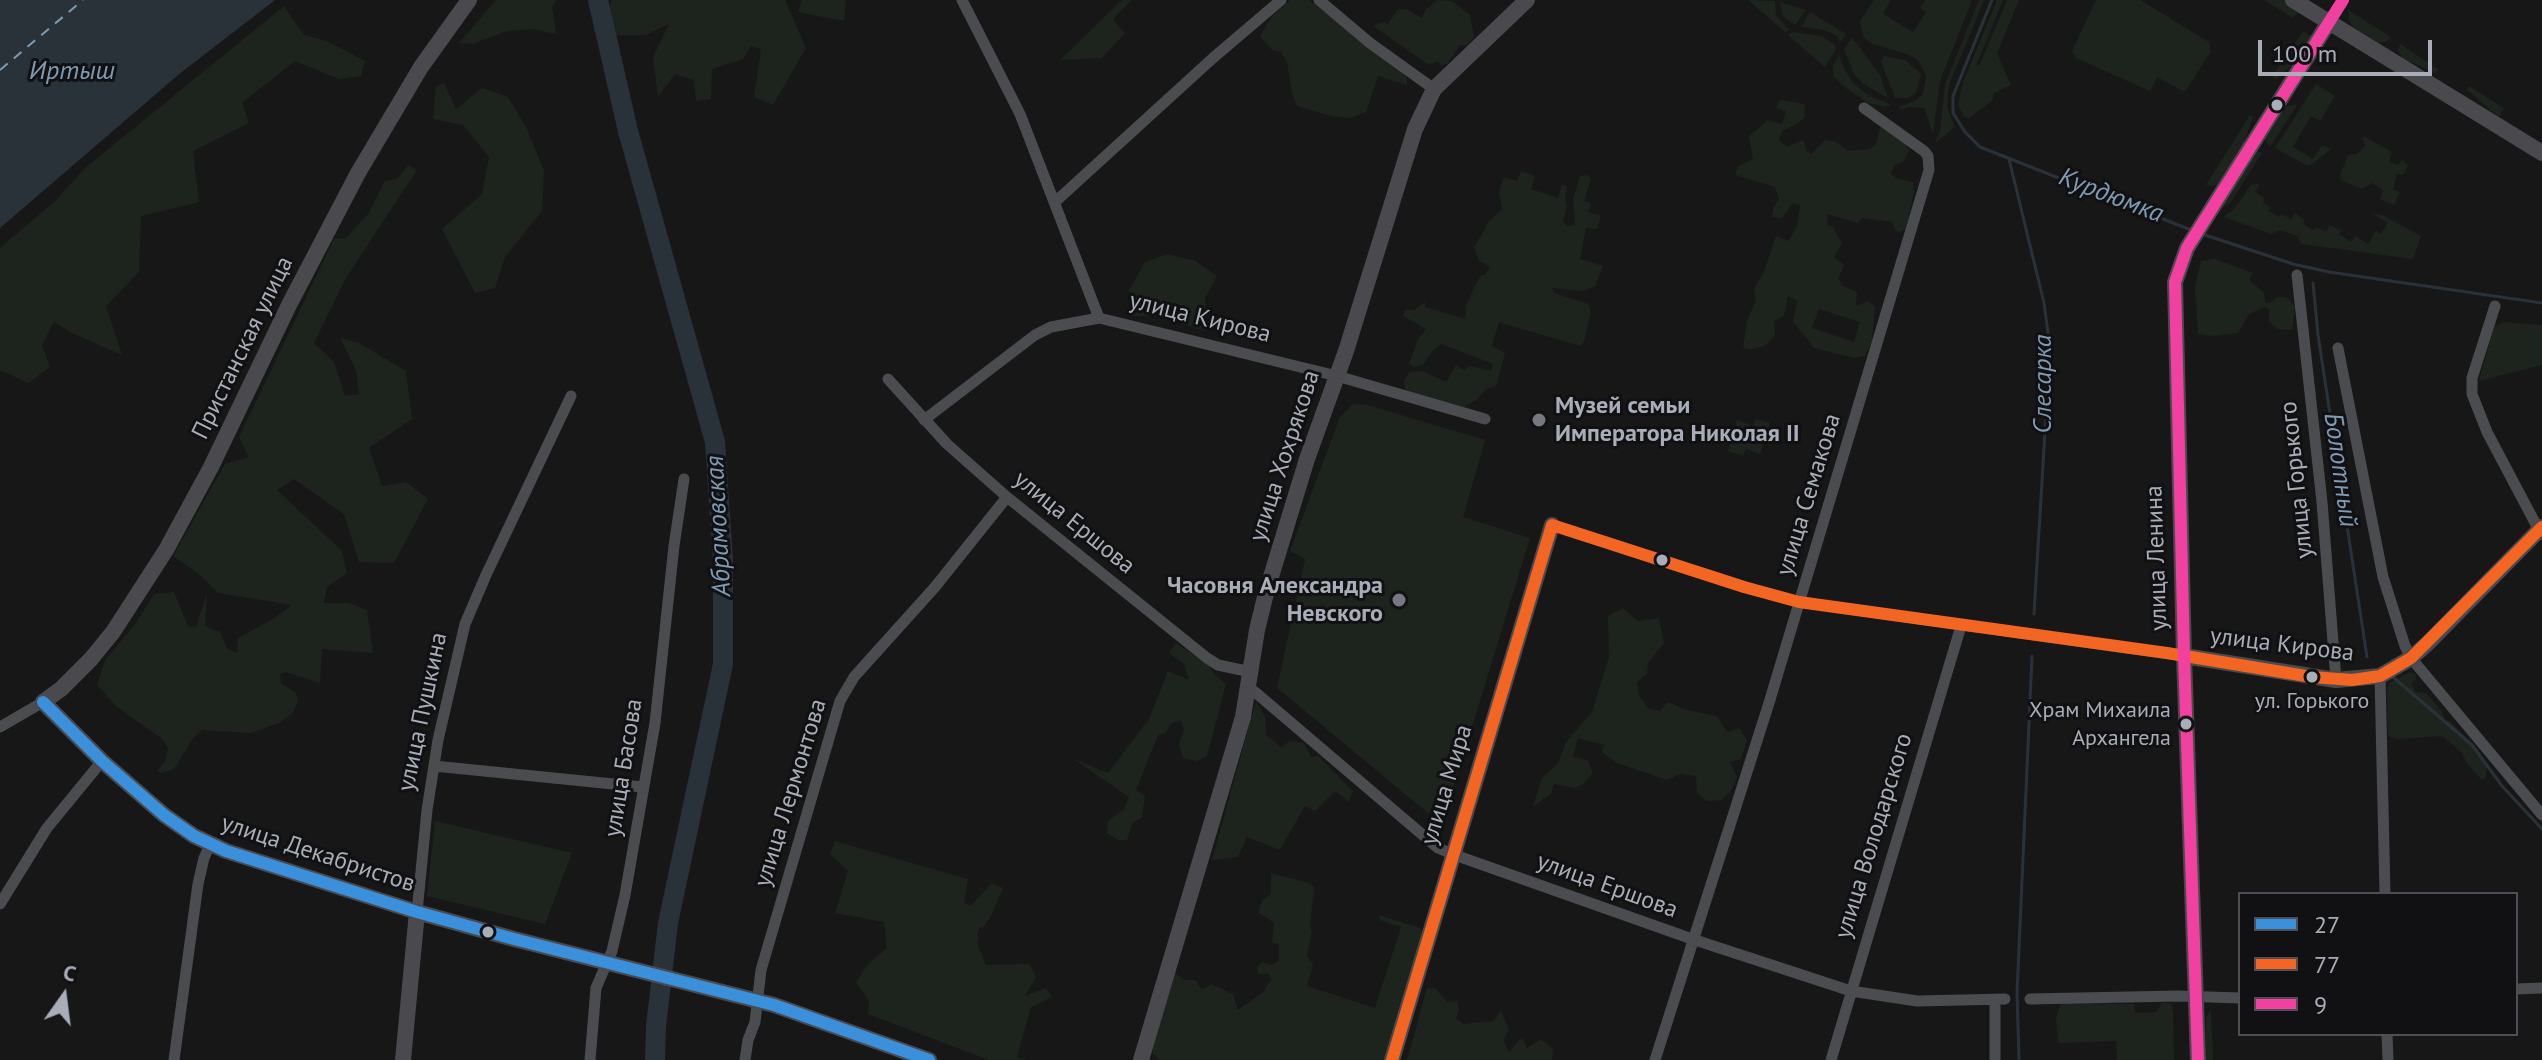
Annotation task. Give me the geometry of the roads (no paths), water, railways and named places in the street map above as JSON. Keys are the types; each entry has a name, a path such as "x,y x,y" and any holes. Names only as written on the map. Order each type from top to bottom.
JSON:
{"main road":[{"name":"Пристанская улица","path":"43,702 79,672 98,650 139,594 166,550 211,467 289,305 358,173 421,67 469,0"},
{"name":"улица Хохрякова","path":"1141,1060 1201,865 1250,681 1266,593 1415,129 1434,89 1527,0"},
{"path":"2293,0 2542,153"},
{"name":"улица Ленина","path":"2198,1060 2174,296 2178,269 2187,248 2329,22"},
{"name":"улица Мира","path":"1392,1060 1552,525"},
{"name":"улица Кирова","path":"2184,656 2336,680 2380,676 2411,658 2541,531"},
{"name":"улица Декабристов","path":"43,702 102,761 164,815 210,845 257,863 417,912 614,966 757,1000"},
{"name":"улица Пушкина","path":"403,1060 417,912"},
{"path":"757,1000 929,1060"}],"street":[{"name":"улица Кирова","path":"962,0 1020,114 1099,318 1337,376 1485,419"},
{"path":"1055,202 1281,0"},
{"path":"1319,0 1370,43 1434,89"},
{"path":"2329,22 2343,0"},
{"name":"улица Семакова","path":"1655,1060 1769,703 1929,170 1928,156 1924,151 1864,108"},
{"name":"улица Горького","path":"2297,275 2322,502 2336,680"},
{"path":"2495,306 2472,378 2472,394 2487,432 2541,531"},
{"path":"924,420 1035,335 1051,327 1099,318"},
{"path":"2338,348 2383,577 2400,633 2411,658 2542,815"},
{"name":"улица Ершова","path":"888,379 968,465 1207,658 1250,681 1255,692 1438,848 1692,939 1851,991 1917,1001 2000,1000 1995,1060"},
{"name":"улица Пушкина","path":"417,912 434,766 447,695 465,624 571,396"},
{"name":"улица Басова","path":"590,1060 596,988 614,966 612,951 625,895 658,705 672,561 684,479"},
{"name":"улица Лермонтова","path":"745,1060 755,1022 761,970 840,701 854,677 935,587 1007,497"},
{"path":"1552,525 1799,602 1961,626"},
{"name":"улица Кирова","path":"1961,626 2184,656"},
{"name":"улица Володарского","path":"1831,1060 1961,626"},
{"path":"2380,676 2385,892"},
{"path":"0,727 43,702"},
{"path":"0,904 52,821 102,761"},
{"path":"434,766 643,787"},
{"path":"174,1060 198,884 210,845"},
{"path":"2518,989 2542,988"},
{"path":"2030,999 2238,998"},
{"path":"2387,1036 2388,1060"}],"water":[{"name":"Иртыш","path":"0,0 275,0 178,75 0,228"}],"waterway":[{"name":"Абрамовская","path":"598,0 628,131 715,442 723,561 723,664 668,923 655,1060"},
{"name":"Слесарка","path":"1992,0 1953,96 1953,113 1965,132 1980,147 2191,230"},
{"name":"Слесарка","path":"2009,159 2044,303 2050,348 2034,614"},
{"name":"Курдюмка","path":"2202,234 2293,264 2329,272 2542,303"},
{"name":"Болотный","path":"2313,283 2318,335 2367,657"},
{"name":"Слесарка","path":"2019,1060 2017,993 2032,656"},
{"name":"Болотный","path":"2393,677 2472,745 2502,786 2542,829"}],"place":[{"name":"Музей семьи Императора Николая II","path":"1539,420"},
{"name":"Часовня Александра Невского","path":"1399,600"},
{"name":"ул. Горького","path":"2312,677"},
{"name":"Храм Михаила Архангела","path":"2186,724"}]}
